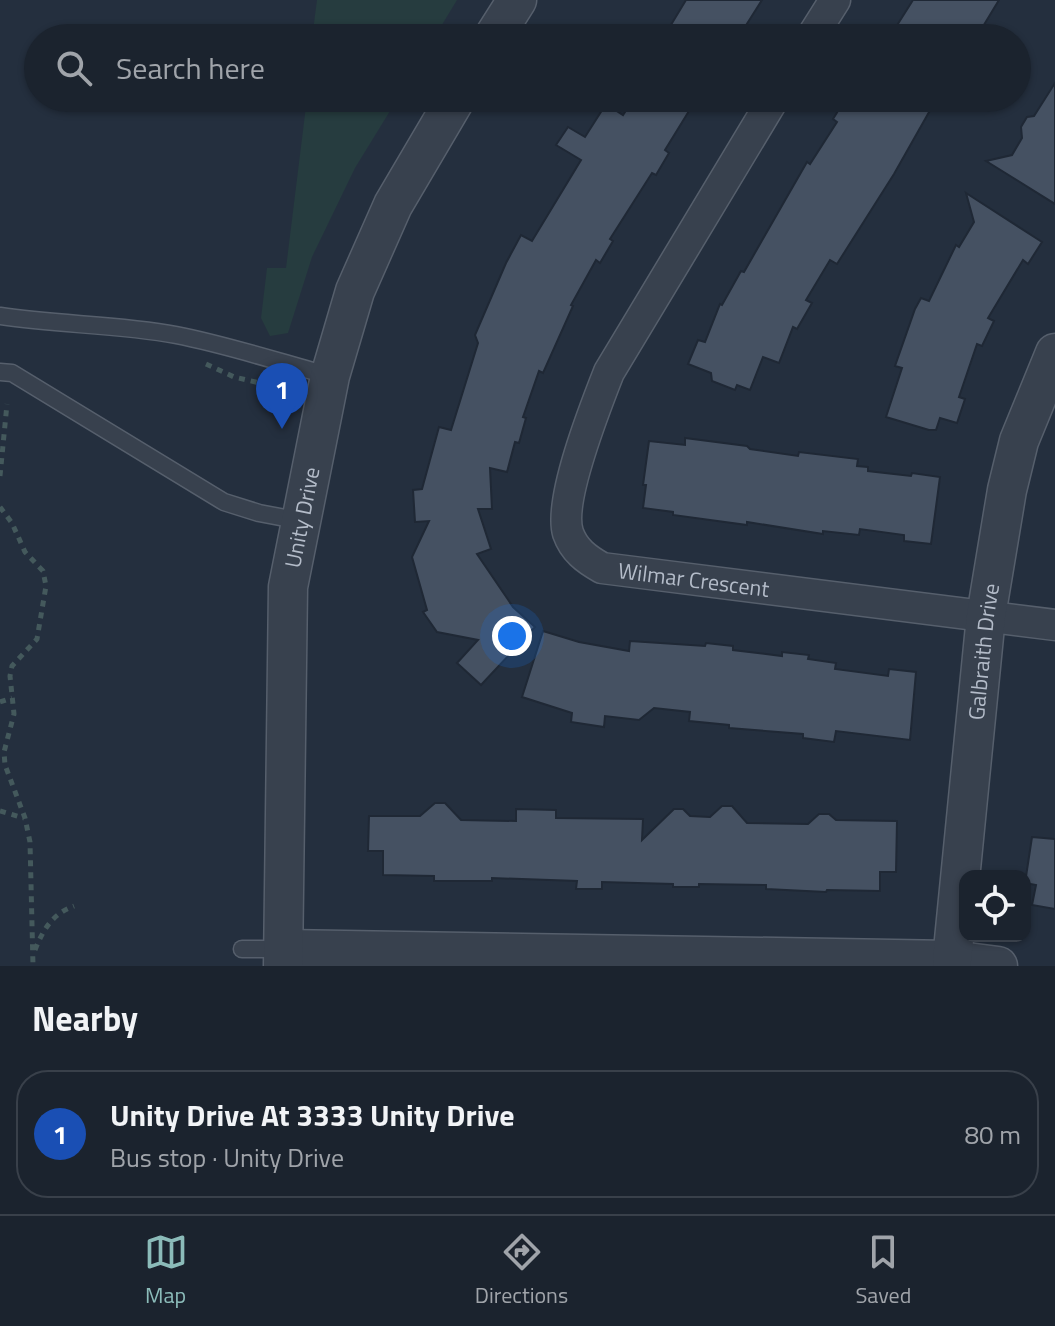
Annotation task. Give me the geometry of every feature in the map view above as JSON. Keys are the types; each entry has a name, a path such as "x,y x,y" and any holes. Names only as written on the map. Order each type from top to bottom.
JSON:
{"street":[{"path":"502,24 517,0"},
{"path":"820,24 835,0"},
{"name":"Unity Drive","path":"284,958 288,587 330,376 355,291 393,205 448,112"},
{"name":"Wilmar Crescent","path":"765,112 609,372 591,418 568,501 565,517 568,533 576,548 586,559 602,568 1055,625"},
{"name":"Galbraith Drive","path":"952,960 986,616 1007,490 1019,441 1055,353"},
{"path":"284,958 952,960 998,966"}],"lane":[{"path":"0,316 176,335 330,376"},
{"path":"0,372 12,373 224,502 259,513 302,521"},
{"path":"242,949 284,958"}],"path":[{"path":"0,476 7,404"},
{"path":"0,507 12,523 25,552 43,571 46,586 37,639 12,666 10,676 14,714 4,752 5,765 25,818 30,842 33,966"},
{"path":"0,702 12,698"},
{"path":"0,811 25,818"},
{"path":"34,951 53,917 74,906"}],"green space":[{"path":"317,0 457,0 442,24 314,24"},
{"path":"305,112 389,112 355,168 312,257 288,333 270,336 261,318 267,268 286,268"}],"building":[{"path":"686,0 762,0 747,24 671,24"},
{"path":"913,0 999,0 984,24 898,24"},
{"path":"1055,83 1055,204 986,161 1012,155 1022,138 1021,127 1027,117 1034,116"},
{"path":"601,112 623,115 625,112 688,112 665,150 669,153 656,175 652,173 610,239 613,241 600,263 596,260 571,305 543,373 539,371 523,417 526,418 519,443 515,442 507,472 490,468 492,509 478,509 491,549 477,554 513,607 535,627 481,685 457,663 478,640 437,632 423,612 427,610 412,557 429,521 415,522 413,490 422,489 439,427 451,430 478,343 475,335 506,263 521,235 532,241 581,160 556,145 568,127 585,137"},
{"path":"837,112 929,112 837,264 830,260 806,300 812,303 797,329 793,327 779,363 763,357 750,390 737,385 735,390 712,381 711,373 688,364 698,340 705,342 720,304 741,271 744,272 807,162 810,164 837,122 833,119"},
{"path":"966,193 1042,242 1028,264 1023,260 988,318 994,321 982,346 977,344 959,397 965,399 957,423 940,418 936,430 929,430 886,417 902,368 895,366 915,309 921,298 929,301 956,245 959,247 974,222"},
{"path":"685,438 798,456 799,452 858,459 857,466 868,467 868,471 940,477 931,544 904,541 904,535 860,529 859,535 823,531 823,534 673,515 673,512 643,508 649,441 685,445"},
{"path":"543,631 579,642 629,651 630,641 705,646 706,643 782,656 782,652 809,655 808,659 836,663 835,669 888,676 889,669 916,672 910,740 836,731 834,742 803,738 803,734 729,728 729,725 689,721 690,712 654,708 639,720 605,716 604,727 571,722 572,713 522,697"},
{"path":"435,803 445,803 461,820 516,821 516,809 556,810 556,818 643,819 642,840 674,809 683,809 690,816 710,817 722,806 732,806 747,823 808,824 819,814 829,814 836,820 897,821 896,872 880,872 880,891 826,892 766,889 766,885 699,884 699,887 673,887 673,884 602,882 602,889 576,889 577,881 492,878 492,881 434,881 434,876 383,875 383,851 368,851 369,816 420,816"},
{"path":"1032,837 1055,839 1055,909 1032,905 1036,885 1031,884 1031,870 1027,870"}],"place":[{"name":"Unity Drive At 3333 Unity Drive","path":"282,429"}]}
